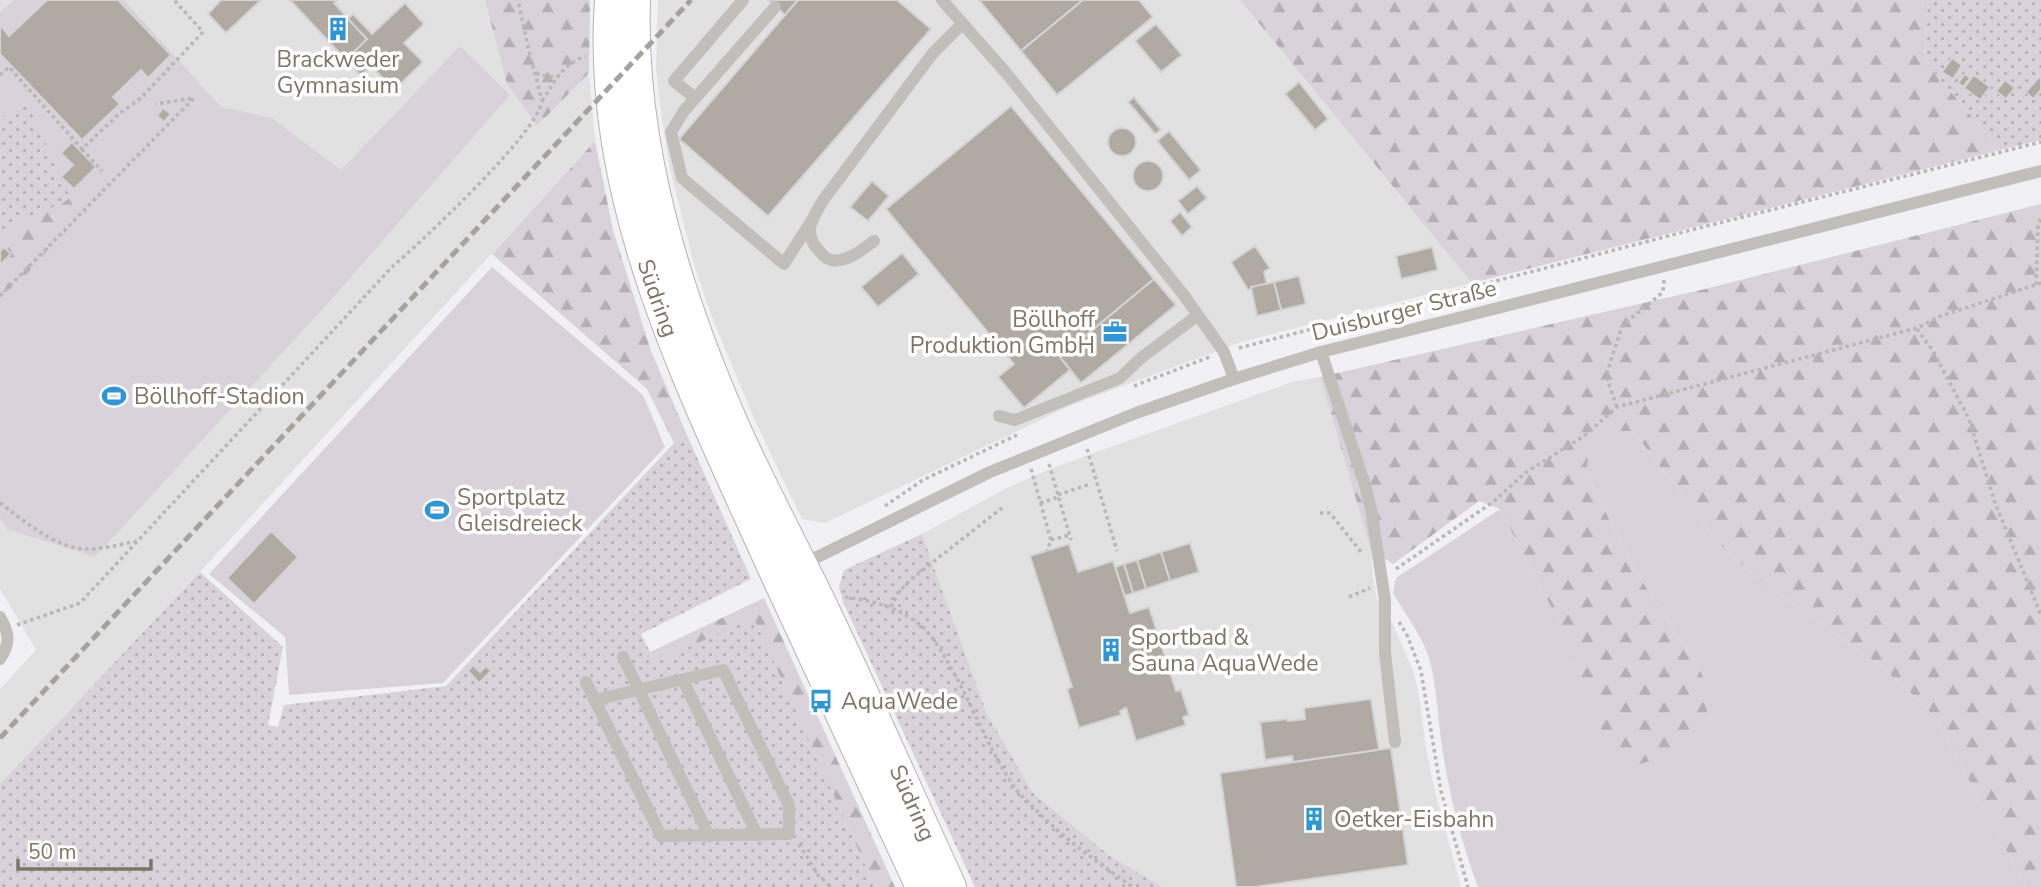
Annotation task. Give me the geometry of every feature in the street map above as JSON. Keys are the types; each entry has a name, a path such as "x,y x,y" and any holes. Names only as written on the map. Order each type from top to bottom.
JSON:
{"main road":[{"name":"Südring","path":"610,0 612,108 633,218 668,330 720,453 790,571 951,887"},
{"name":"Südring","path":"635,0 640,108 656,199 673,261 713,375 790,571 921,887"}],"street":[{"path":"695,99 674,80 743,0"},
{"path":"942,0 1007,74 1198,315 1224,352 1234,379"},
{"path":"775,6 684,111 671,132 682,178 784,264 824,199 933,53 962,24"},
{"name":"Duisburger Straße","path":"790,571 990,472 1082,434 1234,379 1321,352 2041,171"},
{"path":"812,220 809,232 812,244 830,260 851,257 874,241"},
{"path":"999,416 1015,420 1120,378 1198,315"},
{"path":"1321,352 1365,485 1385,600 1385,653 1395,742"},
{"path":"0,659 8,643 3,623"},
{"path":"622,657 709,836"},
{"path":"586,682 661,836 789,834 789,805 723,670 595,700"},
{"path":"683,680 757,835"}],"path":[{"path":"82,149 119,114 141,98 204,32 174,0"},
{"path":"3,623 80,603 392,267 419,245 513,148 536,119 542,101 518,0"},
{"path":"542,101 570,62 593,55"},
{"path":"0,75 9,67 102,171"},
{"path":"536,73 549,77 558,76"},
{"path":"0,296 194,98 156,104"},
{"path":"1133,387 1224,352 2041,142"},
{"path":"1349,597 1382,581 1493,502 1525,472 1584,436 1617,407 1917,328 1941,316 2038,284 2038,226 2041,218"},
{"path":"1617,407 1606,376 1622,326 1663,292 1664,267"},
{"path":"1917,328 1933,351 1969,419 1995,503 2041,615"},
{"path":"890,501 923,480 1020,433"},
{"path":"1082,434 1117,551"},
{"path":"1044,449 1071,538 1051,540"},
{"path":"1027,456 1051,540 1048,551"},
{"path":"1040,503 1090,484"},
{"path":"0,503 39,532 86,550 138,541"},
{"path":"891,607 898,593 910,580 1002,508"},
{"path":"1320,513 1330,513 1382,581"},
{"path":"836,596 862,599 891,607 920,625 941,650 964,689 1016,790 1097,862 1133,887"},
{"path":"1385,600 1407,635 1421,671 1441,791 1468,887"},
{"path":"789,834 797,841 818,875 831,887"}],"shaded area":[{"path":"0,0 485,0 507,84 537,126 589,73 595,141 200,572 0,784 0,689 36,650 0,589"},
{"path":"658,0 1240,0 1472,283 1241,342 1072,405 825,523 802,519 752,414 695,268 670,169 662,119 656,69"},
{"path":"1320,377 1371,550 1377,598 1394,627 1414,673 1434,788 1461,887 1163,887 1110,856 1033,793 987,714 922,534 1005,489 1052,468 1292,382"}],"green space":[{"path":"14,0 124,0 221,107 272,118 341,170 460,46 510,95 330,301 95,557 7,529 0,518 0,12"},
{"path":"485,0 590,0 589,73 537,126 507,84"},
{"path":"1240,0 1928,0 1925,61 2000,150 1472,283"},
{"path":"1928,0 2041,0 2041,140 2000,150 1925,61"},
{"path":"28,105 69,195 57,205 0,230 0,118"},
{"path":"595,141 613,230 651,351 687,435 674,443 647,389 492,254"},
{"path":"82,188 103,196 52,245 17,285 0,294 0,232 58,207"},
{"path":"2041,204 2041,887 2026,887 1935,717 1903,685 1871,659 1757,578 1721,546 1633,431 1612,431 1588,447 1587,471 1597,496 1642,581 1702,674 1707,711 1696,746 1637,765 1610,751 1559,622 1500,509 1479,501 1393,564 1371,550 1320,377 1705,289"},
{"name":"Sportplatz Gleisdreieck","path":"492,267 643,395 665,447 443,683 289,695 285,637 209,574"},
{"path":"1612,430 1633,431 1721,546 1757,578 1871,659 1903,685 1935,717 2026,887 1478,887 1448,782 1432,668 1424,645 1393,593 1396,578 1500,509 1559,622 1702,674 1642,581 1597,496 1587,471 1587,447"},
{"path":"687,435 751,579 641,634 655,662 754,618 875,887 0,887 0,784 200,572 283,647 268,725 278,727 284,705 446,686 674,443"},
{"path":"922,534 987,714 1033,793 1110,856 1163,887 975,887 843,602 839,587 844,570"},
{"path":"764,598 895,887 875,887 754,619 655,662 650,652"}],"building":[{"path":"47,0 118,0 171,55 148,78 141,70 113,97 120,104 82,140 0,54 0,29 2,27 9,36"},
{"name":"Brackweder Gymnasium","path":"221,0 261,0 226,33 208,14"},
{"name":"Brackweder Gymnasium","path":"290,0 337,0 334,3 367,39 346,60"},
{"path":"768,0 798,0 785,15"},
{"path":"798,0 897,0 931,29 768,216 679,139"},
{"path":"979,0 1083,0 1021,51"},
{"path":"1083,0 1139,0 1153,17 1057,95 1021,51"},
{"path":"405,3 424,24 404,43 423,62 394,90 371,66 361,76 346,60 367,39 348,19 353,14 372,34"},
{"path":"1156,24 1182,55 1161,72 1135,41"},
{"path":"1952,58 1962,65 1953,79 1942,72"},
{"path":"1965,74 1970,78 1963,87 1958,83"},
{"path":"1974,75 1990,87 1980,100 1964,88"},
{"path":"2039,77 2041,90 2033,99 2026,92"},
{"path":"2005,80 2015,88 2006,99 1996,91"},
{"path":"1299,82 1328,119 1315,130 1285,94"},
{"path":"1134,97 1161,130 1155,134 1128,102"},
{"path":"1011,106 1154,279 1060,357 1070,370 1024,408 998,377 1014,364 886,209"},
{"path":"163,108 171,114 164,122 157,116"},
{"path":"1122,128 1132,132 1136,142 1132,152 1122,156 1112,152 1108,142 1112,132"},
{"path":"1169,131 1201,170 1189,180 1157,141"},
{"path":"72,142 96,167 74,189 61,177 73,165 61,153"},
{"path":"1148,161 1158,166 1163,176 1158,186 1148,191 1138,186 1133,176 1138,166"},
{"path":"872,181 889,196 868,221 850,207"},
{"path":"1197,186 1207,198 1188,214 1178,201"},
{"path":"1180,212 1192,227 1182,236 1170,221"},
{"path":"1255,246 1270,268 1264,272 1267,284 1248,290 1231,262"},
{"path":"4,247 11,254 0,265 0,251"},
{"path":"1432,247 1438,270 1401,279 1396,256"},
{"path":"902,253 919,274 878,307 861,287"},
{"path":"1299,276 1306,304 1281,310 1274,282"},
{"path":"1154,279 1176,305 1081,383 1060,357"},
{"path":"1274,282 1281,310 1257,316 1251,287"},
{"path":"271,531 298,557 254,604 227,578"},
{"path":"1190,543 1199,572 1170,581 1161,552"},
{"name":"Sportbad & Sauna AquaWede","path":"1069,544 1078,572 1113,561 1130,613 1149,607 1176,691 1181,690 1189,715 1183,717 1186,725 1136,741 1126,708 1120,711 1121,715 1079,728 1067,689 1072,687 1030,556"},
{"path":"1161,552 1170,581 1146,589 1137,560"},
{"path":"1137,560 1146,589 1133,593 1124,564"},
{"path":"1124,564 1133,593 1125,596 1115,567"},
{"path":"473,665 480,672 486,666 491,671 479,683 468,671"},
{"path":"1371,699 1379,750 1293,762 1292,756 1265,760 1260,722 1305,719 1304,708"},
{"name":"Oetker-Eisbahn","path":"1391,748 1408,865 1255,887 1236,887 1220,773"}],"railway":[{"path":"0,738 691,0"}],"place":[{"name":"Brackweder Gymnasium","path":"338,29"},
{"name":"Böllhoff Produktion GmbH","path":"1115,332"},
{"name":"Böllhoff-Stadion","path":"114,396"},
{"name":"Sportplatz Gleisdreieck","path":"437,510"},
{"name":"Sportbad & Sauna AquaWede","path":"1111,650"},
{"name":"AquaWede","path":"821,701"},
{"name":"Oetker-Eisbahn","path":"1314,819"}]}
